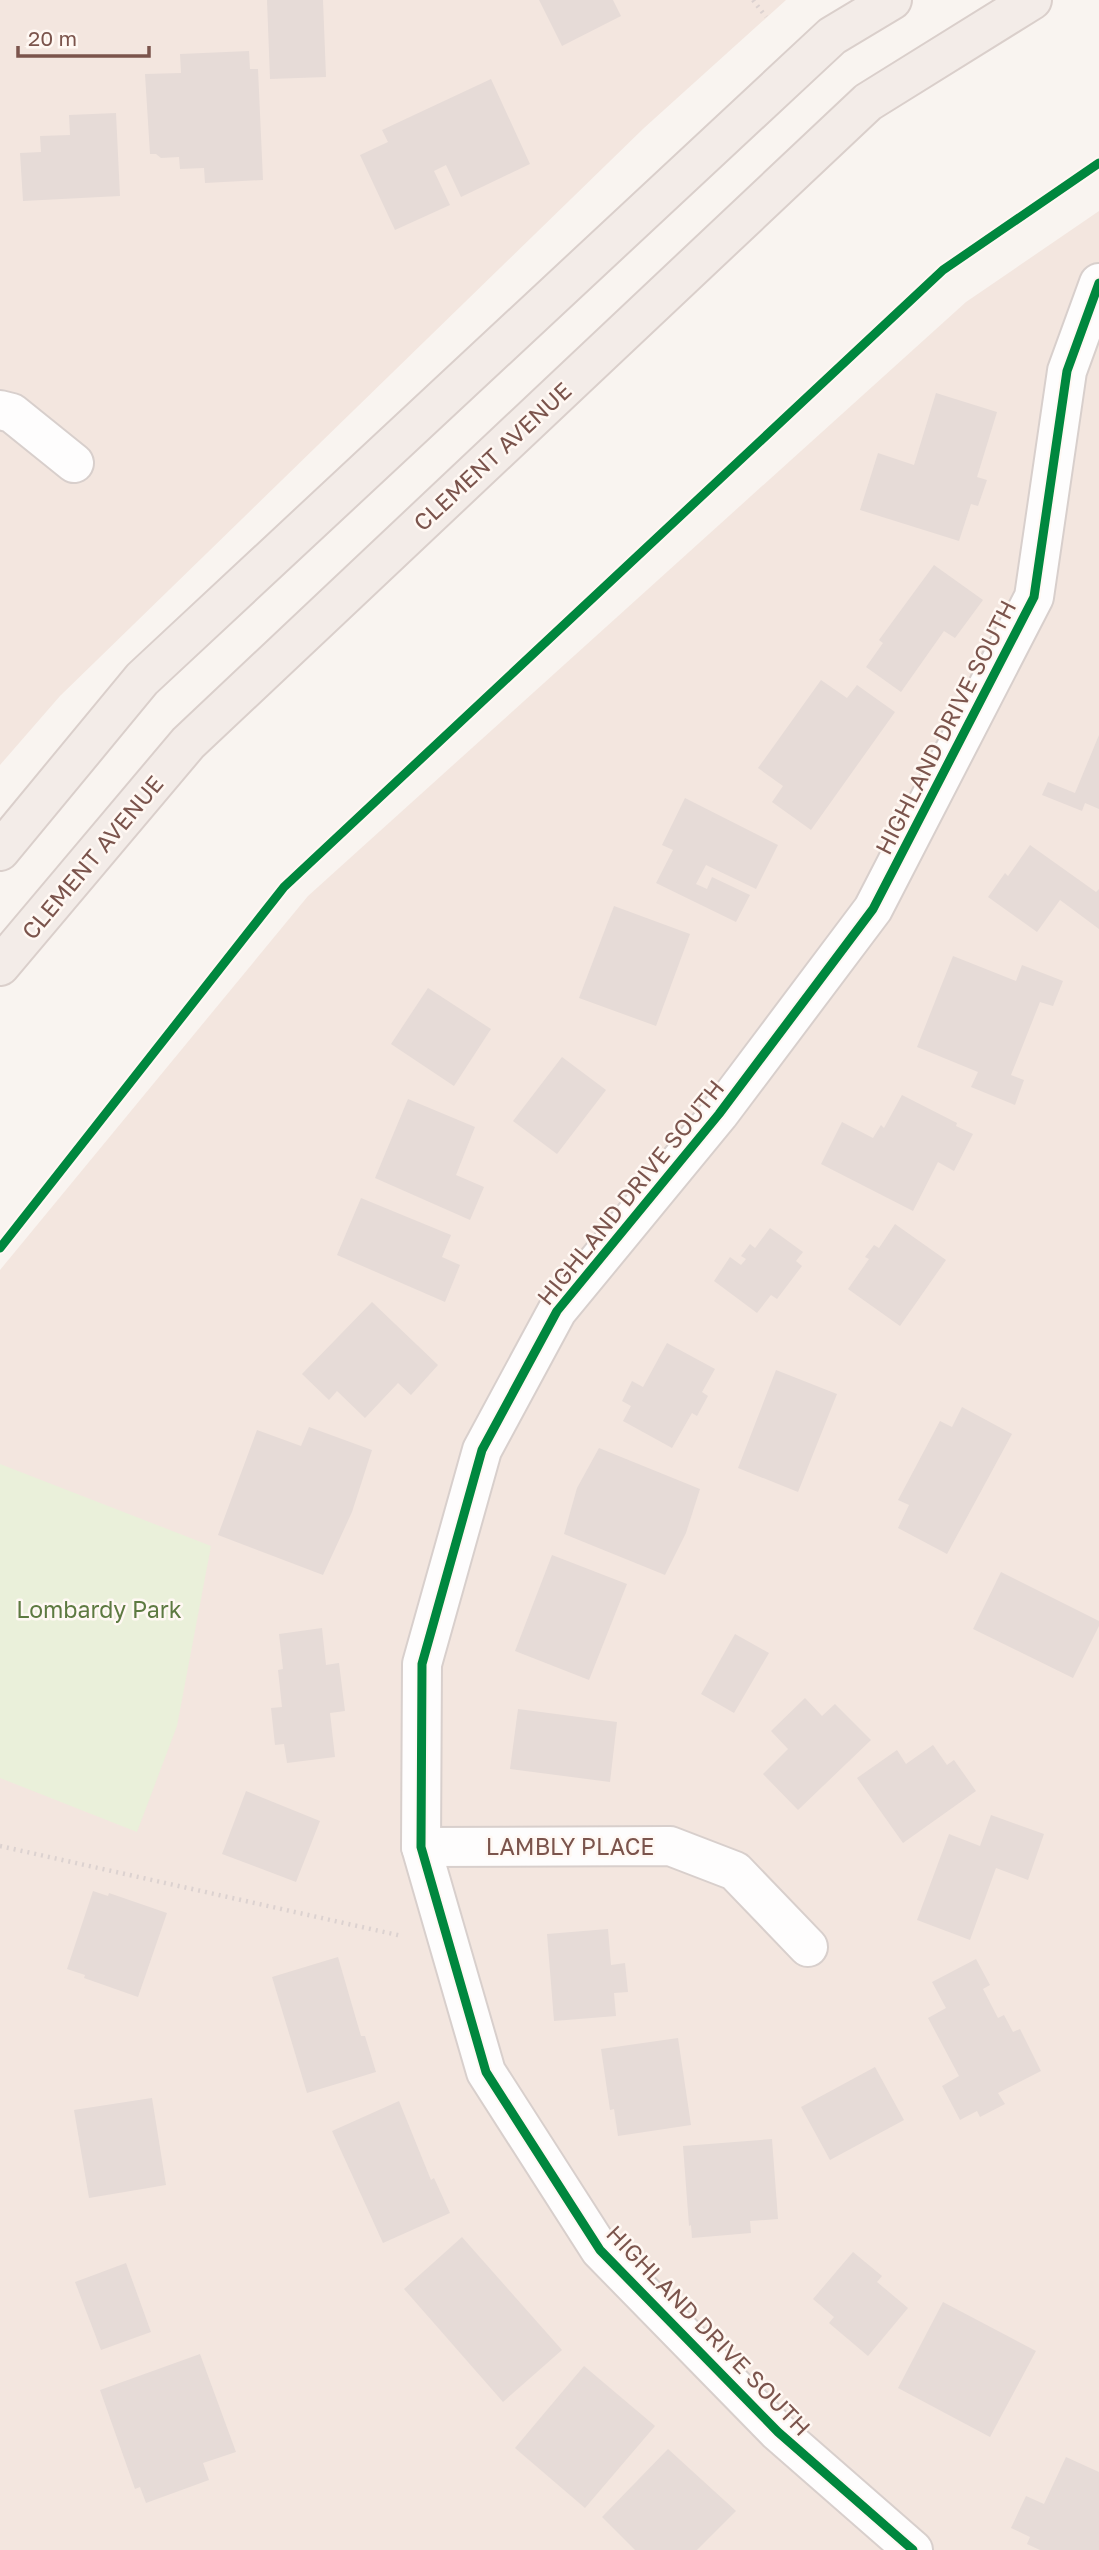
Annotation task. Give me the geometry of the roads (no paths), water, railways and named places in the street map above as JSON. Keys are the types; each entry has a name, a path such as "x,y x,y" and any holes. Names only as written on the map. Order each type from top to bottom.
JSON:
{"main road":[{"path":"0,851 142,679 832,36 892,0"},
{"name":"CLEMENT AVENUE","path":"0,967 188,743 868,102 1032,0"}],"street":[{"name":"HIGHLAND DRIVE SOUTH","path":"914,2550 778,2432 600,2250 486,2072 421,1847 422,1664 482,1450 557,1311 719,1114 873,909 1034,597 1068,371 1099,283"},
{"path":"0,410 12,413 74,463"},
{"name":"LAMBLY PLACE","path":"421,1847 670,1846 735,1871 808,1947"}],"park label":[{"name":"Lombardy Park","path":"99,1609"}]}
